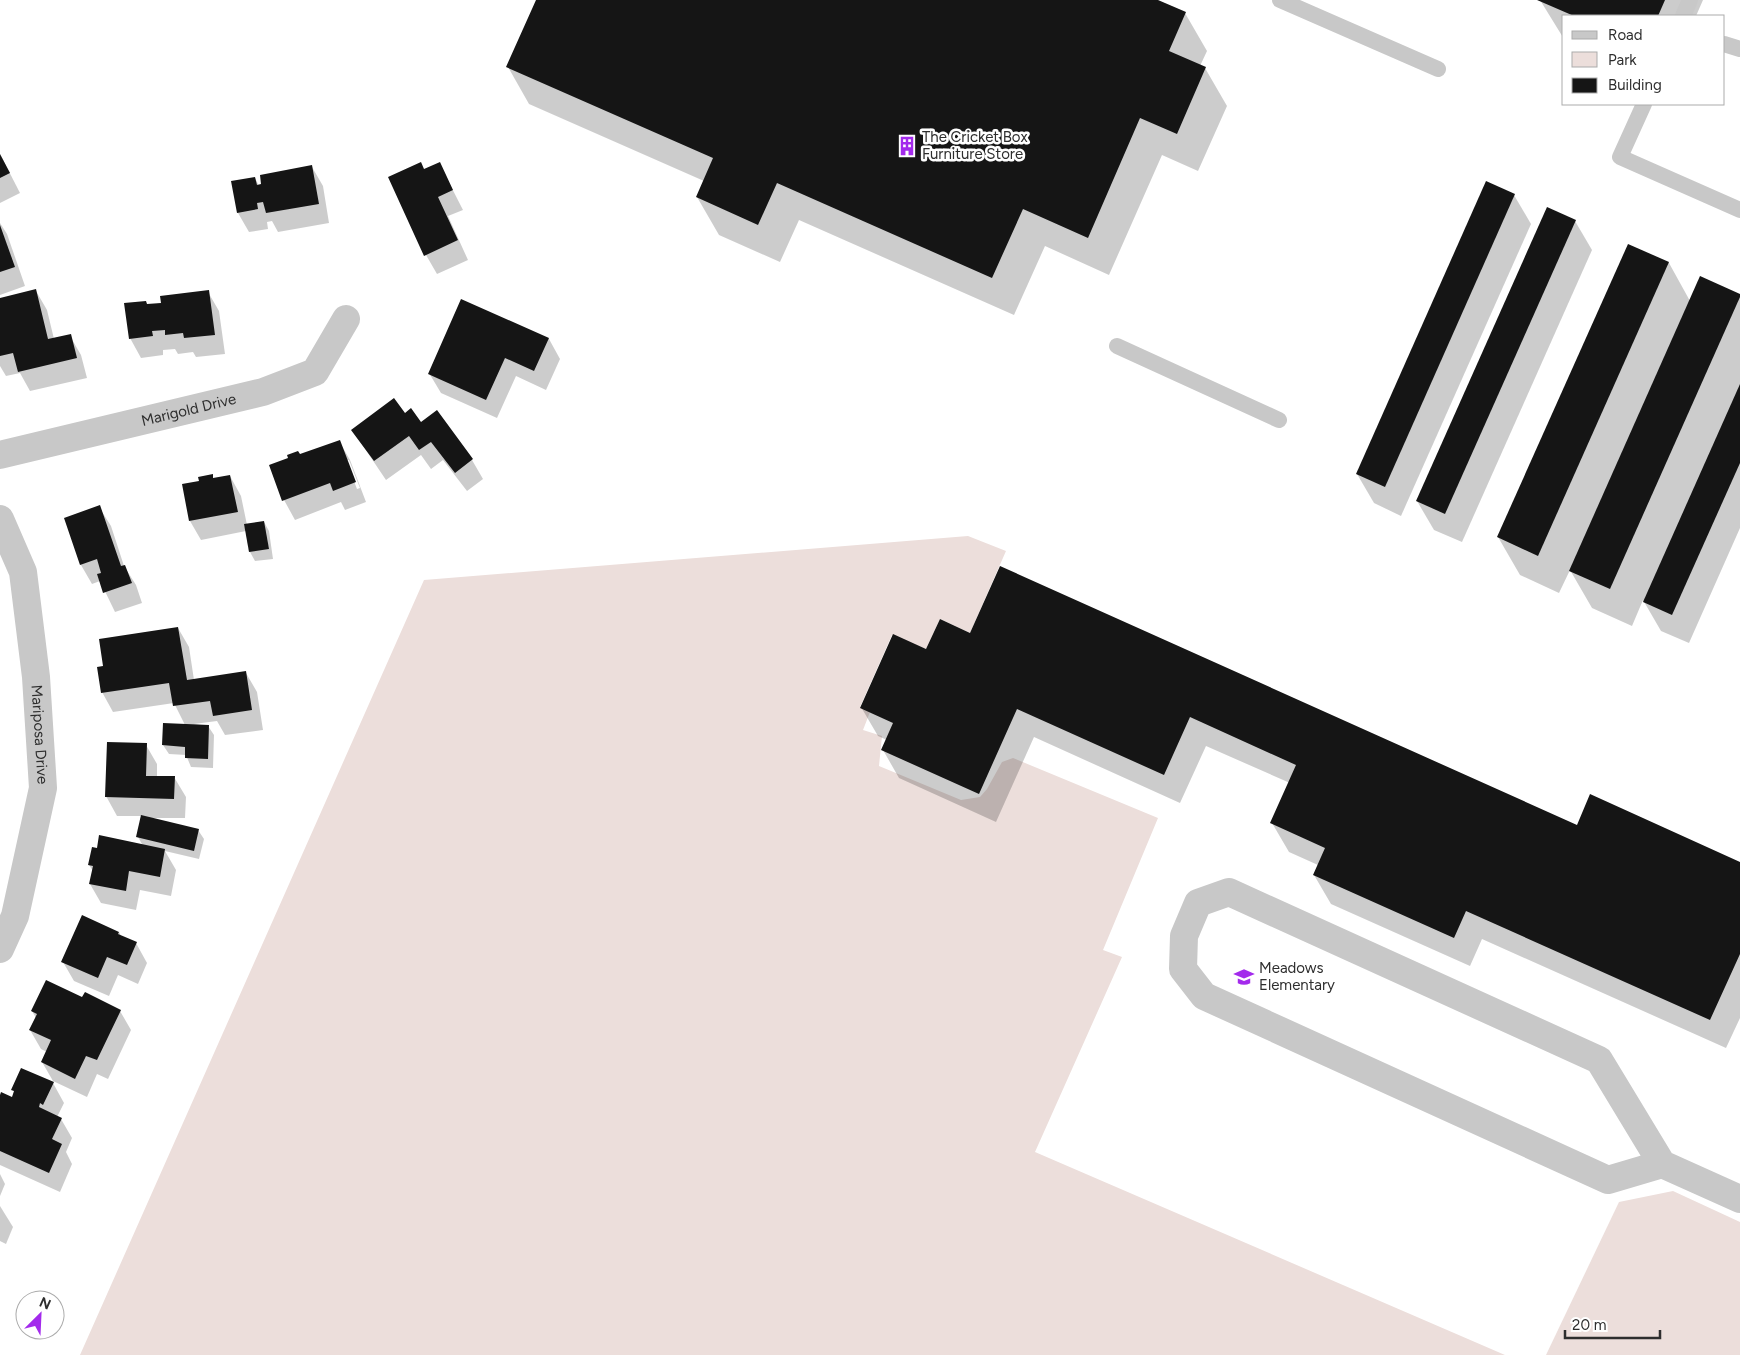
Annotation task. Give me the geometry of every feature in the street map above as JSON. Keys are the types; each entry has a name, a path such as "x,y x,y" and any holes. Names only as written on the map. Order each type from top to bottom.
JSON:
{"street":[{"name":"Marigold Drive","path":"0,455 263,392 315,372 346,318"},
{"name":"Mariposa Drive","path":"0,519 23,572 36,677 43,788 15,916 0,949"},
{"path":"1662,1164 1608,1180 1204,996 1183,969 1184,936 1198,903 1229,892 1599,1060 1662,1164 1740,1199"}],"lane":[{"path":"1280,0 1438,69"},
{"path":"1683,15 1690,0"},
{"path":"1725,44 1740,50"},
{"path":"1644,105 1620,157 1740,210"},
{"path":"1117,346 1278,420"}],"green space":[{"path":"968,536 1006,551 970,633 940,619 926,649 892,635 860,707 870,712 863,730 882,736 879,766 961,800 980,797 987,789 1002,762 1013,758 1158,818 1103,950 1122,957 1035,1152 1505,1355 80,1355 424,580"},
{"path":"1673,1191 1740,1222 1740,1355 1546,1355 1619,1202"}],"building":[{"name":"The Cricket Box Furniture Store","path":"536,0 1158,0 1186,12 1169,51 1206,67 1177,134 1140,118 1088,238 1023,209 992,278 777,183 758,225 696,197 713,158 506,67"},
{"path":"1537,0 1665,0 1658,15 1572,15"},
{"path":"0,154 10,173 0,178"},
{"path":"421,162 424,169 440,162 453,190 438,197 458,240 424,256 388,177"},
{"path":"312,165 319,204 266,213 263,202 257,203 258,209 237,213 231,181 255,177 257,185 261,184 260,175"},
{"path":"1486,181 1515,194 1385,487 1356,474"},
{"path":"1547,207 1576,220 1445,514 1416,501"},
{"path":"0,225 15,267 0,272"},
{"path":"1628,244 1669,262 1538,556 1497,537"},
{"path":"1700,276 1740,294 1740,297 1610,589 1569,571"},
{"path":"36,289 48,339 71,334 77,358 18,372 13,353 0,356 0,298"},
{"path":"209,290 215,335 184,338 183,333 165,335 165,330 152,331 153,336 129,339 124,303 146,301 147,304 161,303 160,296"},
{"path":"461,299 549,338 534,371 505,358 486,400 428,374"},
{"path":"1740,384 1740,463 1672,615 1643,602"},
{"path":"394,398 405,413 411,408 421,422 437,410 473,459 455,473 431,442 419,450 409,436 374,461 351,430"},
{"path":"340,440 356,482 333,491 330,483 282,501 269,465 288,458 287,455 298,451 300,454"},
{"path":"213,474 213,478 230,475 238,512 189,521 182,484 199,481 198,477"},
{"path":"100,505 121,566 125,565 132,583 103,593 97,574 101,573 97,559 80,565 64,518"},
{"path":"264,521 269,549 249,552 244,524"},
{"path":"1000,566 1577,825 1590,794 1740,862 1740,954 1710,1020 1466,911 1454,938 1313,875 1325,848 1270,823 1296,765 1190,717 1164,775 1017,709 979,794 881,750 893,723 860,708 893,634 926,649 940,619 970,633"},
{"path":"178,627 187,680 246,671 252,710 213,716 210,701 173,706 169,683 101,693 97,667 103,666 99,639"},
{"path":"163,723 209,725 208,759 185,758 185,747 162,745"},
{"path":"107,742 147,743 146,776 175,776 174,799 105,797"},
{"path":"141,815 199,829 194,851 136,837"},
{"path":"99,835 165,849 160,877 129,871 126,891 89,884 93,866 88,865 92,847 97,848"},
{"path":"82,915 137,942 127,965 107,957 98,978 61,962"},
{"path":"46,980 82,997 85,992 121,1010 97,1060 86,1056 75,1079 41,1062 51,1040 29,1030 37,1014 31,1011"},
{"path":"21,1068 54,1082 43,1105 40,1103 39,1107 62,1118 52,1139 62,1144 49,1173 0,1151 0,1095 1,1092 12,1097 14,1091 11,1090"}],"place":[{"name":"The Cricket Box Furniture Store","path":"907,146"},
{"name":"Meadows Elementary","path":"1244,977"}]}
